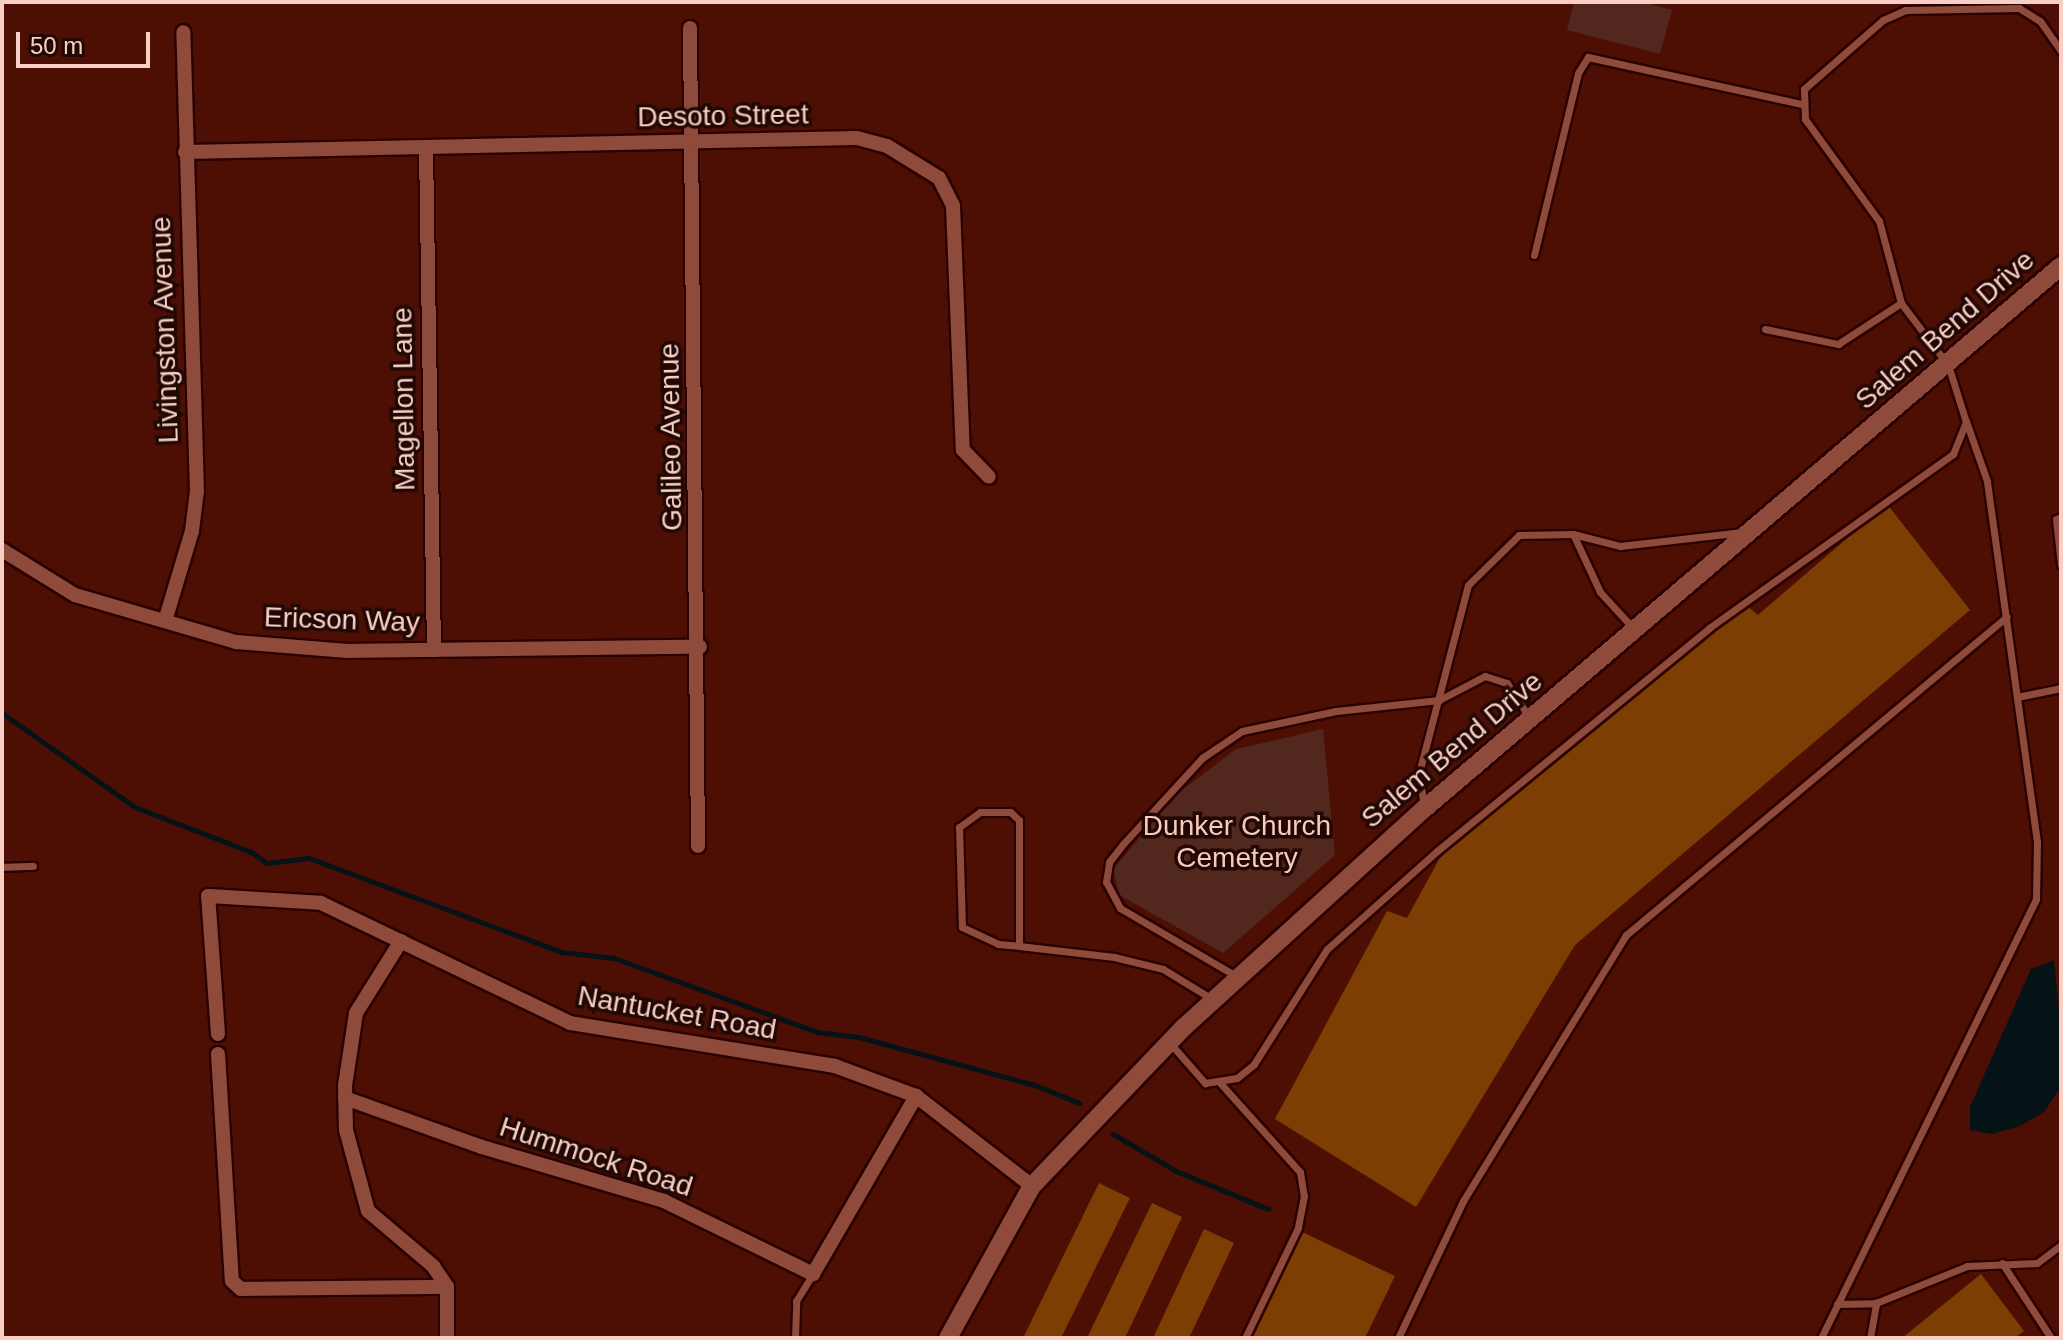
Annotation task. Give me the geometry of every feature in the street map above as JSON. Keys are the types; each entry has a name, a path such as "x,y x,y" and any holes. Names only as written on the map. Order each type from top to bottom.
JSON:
{"street":[{"name":"Galileo Avenue","path":"690,28 700,647 698,846"},
{"name":"Livingston Avenue","path":"165,621 192,531 197,492 183,32"},
{"name":"Desoto Street","path":"185,152 692,144 857,138 913,157 939,178 953,206 963,450 989,477"},
{"name":"Magellon Lane","path":"426,147 434,650"},
{"name":"Salem Bend Drive","path":"948,1338 1032,1186 1169,1042 1424,809 1637,631 2061,266"},
{"name":"Ericson Way","path":"2,550 75,595 236,642 292,649 700,647"},
{"name":"Nantucket Road","path":"218,1034 208,896 321,903 570,1023 835,1066 916,1096 1032,1186"},
{"path":"401,941 356,1013 345,1098 353,1170 368,1211 433,1266 447,1287 447,1338"},
{"path":"218,1054 232,1281 241,1289 447,1287"},
{"path":"813,1274 916,1096"},
{"name":"Hummock Road","path":"345,1098 482,1147 664,1201 813,1274"}],"lane":[{"path":"1821,1338 2036,899 2037,842 1987,481 1948,365 1901,303 1879,221 1812,132 1801,104 1804,89 1883,20 1905,10 2019,8 2040,21 2061,51"},
{"path":"1534,255 1578,73 1588,57 1801,104"},
{"path":"1765,329 1838,344 1901,303"},
{"path":"1169,1042 1205,1083 1221,1084 1254,1064 1327,949 1437,851 1709,628 1946,461 1965,435 1966,422"},
{"path":"2061,517 2056,519 2061,565"},
{"path":"1424,809 1419,773 1468,585 1519,535 1573,534 1620,546 1754,531"},
{"path":"1573,534 1600,592 1614,613 1637,631"},
{"path":"1398,1338 1463,1201 1626,935 2006,617"},
{"path":"1239,977 1120,908 1106,882 1109,862 1202,758 1242,731 1336,711 1439,700 1485,676 1507,683 1530,719"},
{"path":"2017,697 2061,688"},
{"path":"1019,946 1019,820 1010,812 980,812 959,827 962,927 978,938 1019,946 1163,969 1214,1000"},
{"path":"2,867 33,866"},
{"path":"1221,1084 1300,1172 1304,1196 1298,1228 1245,1338"},
{"path":"1837,1304 1876,1303 1967,1266 2037,1263 2061,1245"},
{"path":"2002,1263 2051,1338"},
{"path":"795,1338 796,1301 813,1274"},
{"path":"1870,1338 1876,1303"}],"green space":[{"path":"1574,2 1642,2 1672,10 1660,54 1567,30"},
{"name":"Dunker Church Cemetery","path":"1323,729 1335,855 1223,953 1119,895 1113,869 1177,794 1236,749"}],"shaded area":[{"path":"2054,960 2061,1029 2059,1090 2044,1112 2020,1126 1992,1134 1970,1130 1970,1107 2031,969"}],"building":[{"path":"1887,504 1970,610 1575,945 1416,1207 1275,1119 1387,911 1407,918 1443,852 1746,605 1758,615"},
{"path":"1099,1183 1130,1198 1061,1338 1023,1338"},
{"path":"1152,1203 1182,1217 1125,1338 1087,1338"},
{"path":"1204,1229 1234,1243 1189,1338 1153,1338"},
{"path":"1302,1232 1395,1276 1365,1338 1252,1338"},
{"path":"1981,1274 2024,1331 2015,1338 1902,1338"}],"waterway":[{"path":"2,713 135,807 251,852 267,863 309,858 562,952 614,958 817,1032 859,1037 1035,1085 1079,1103"},
{"path":"1113,1134 1176,1171 1268,1209"}]}
